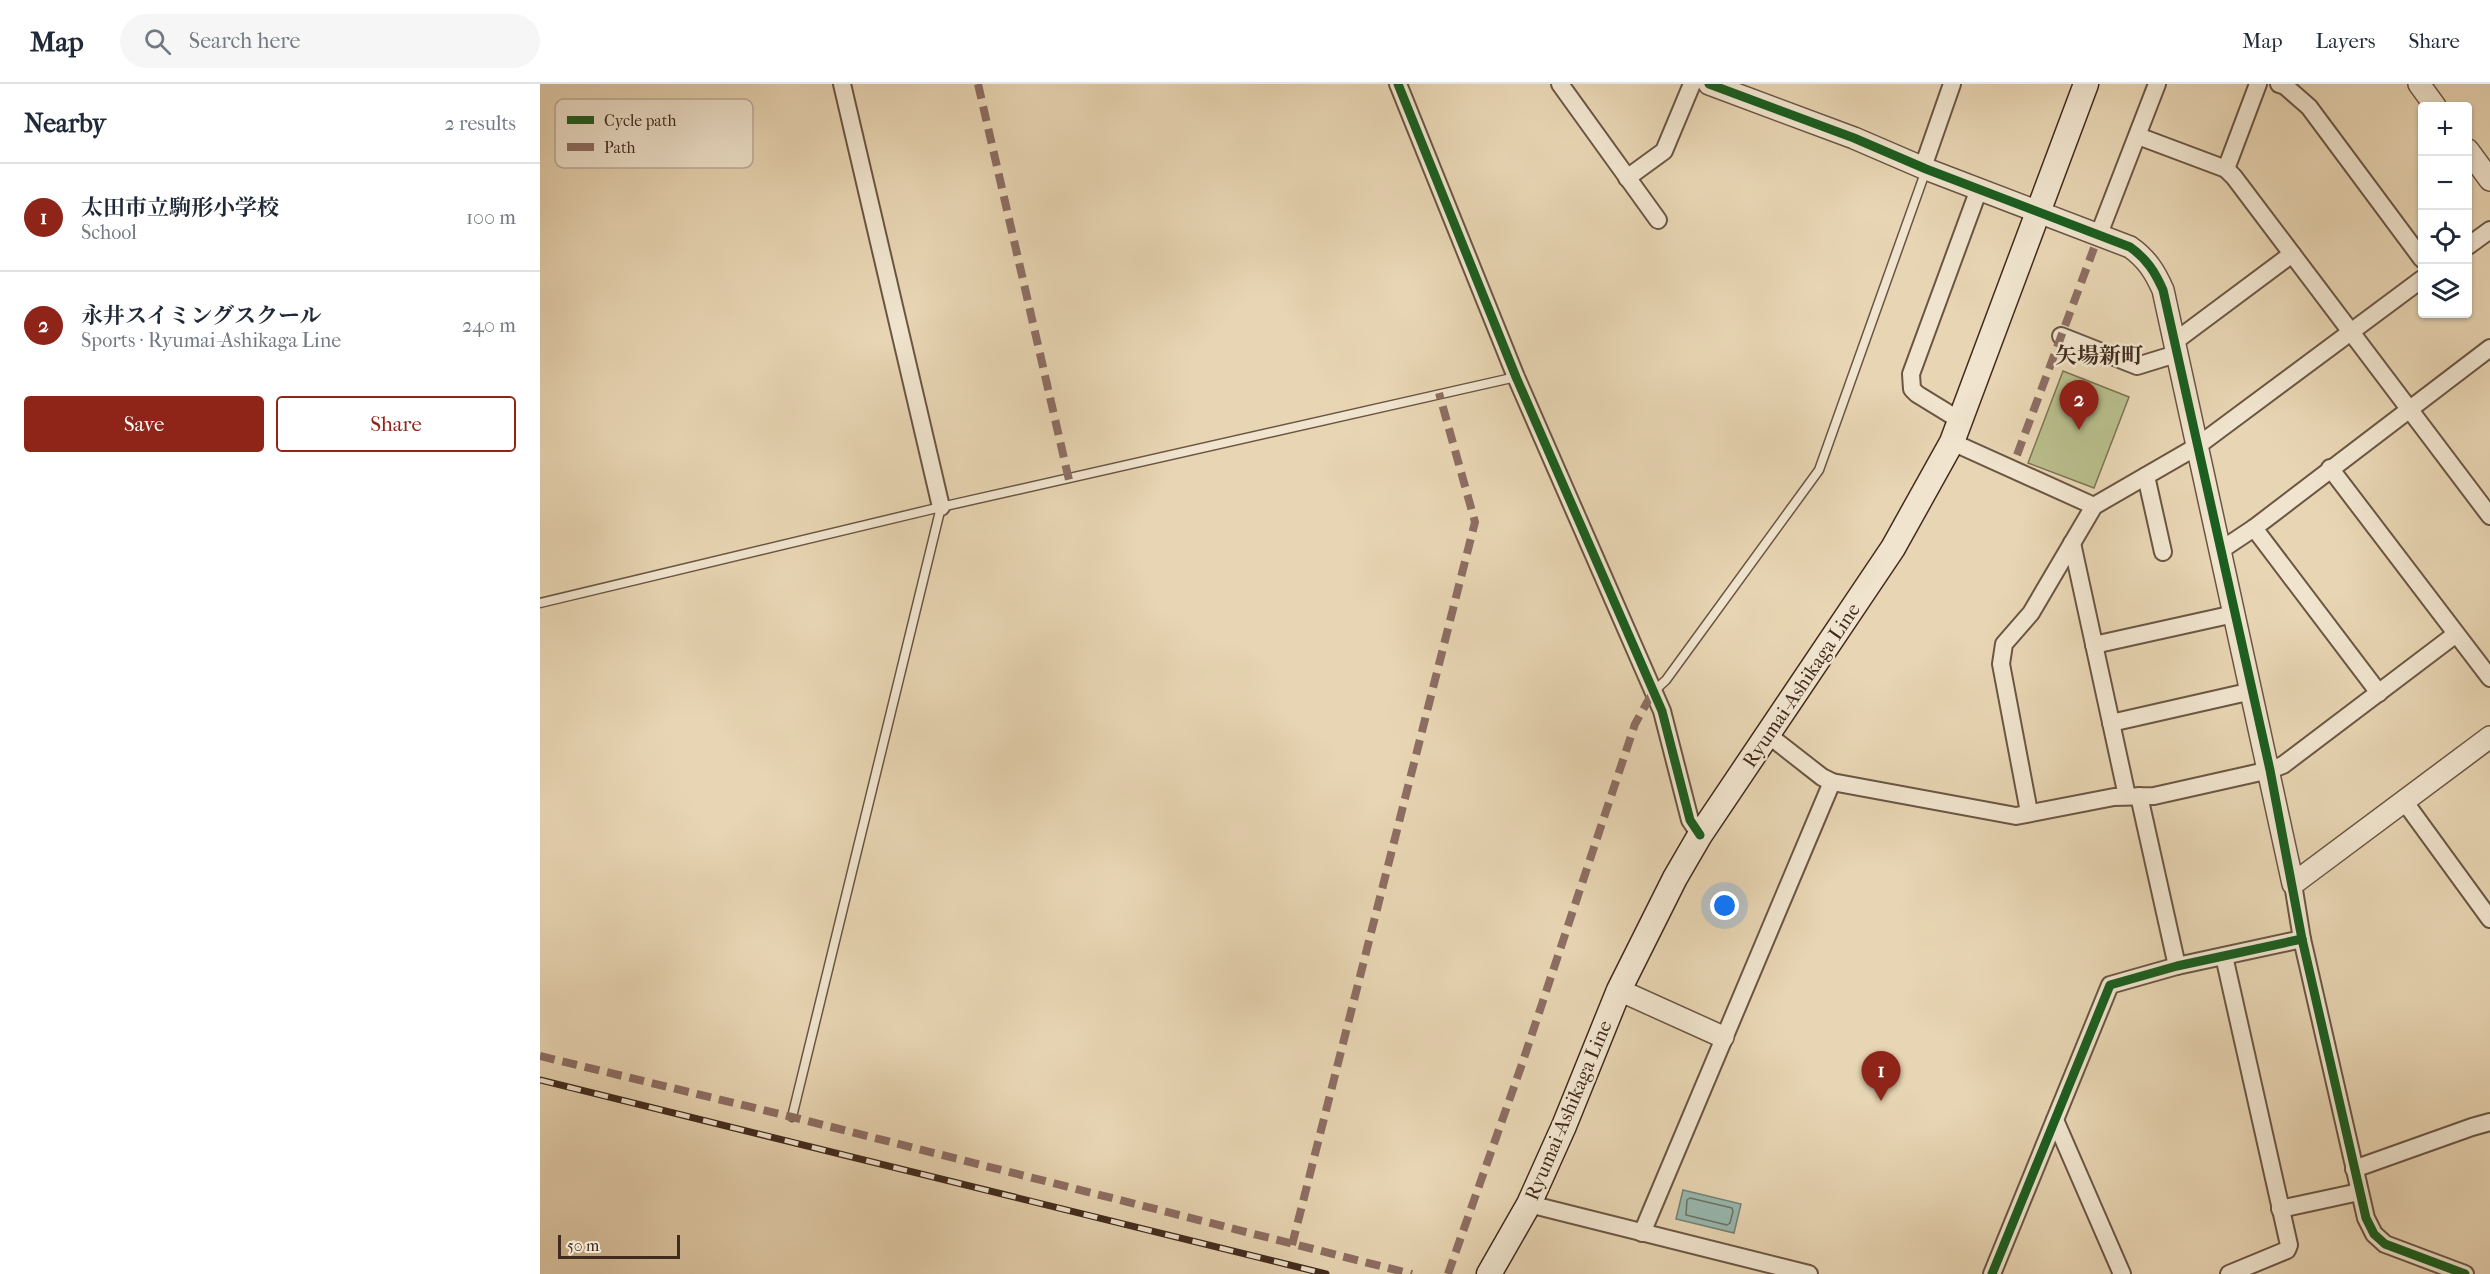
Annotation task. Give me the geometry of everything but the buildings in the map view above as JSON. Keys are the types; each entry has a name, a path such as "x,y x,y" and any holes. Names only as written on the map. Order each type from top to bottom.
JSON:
{"main road":[{"name":"Ryumai-Ashikaga Line","path":"1489,1274 1529,1204 1564,1126 1619,990 1675,878 1700,835 1893,548 1956,431 2086,84"}],"street":[{"path":"842,84 941,507"},
{"path":"1398,84 1516,377 1662,711 1690,820 1700,835"},
{"path":"1560,84 1658,220"},
{"path":"1627,178 1664,152 1692,84"},
{"path":"1709,84 1854,138 1924,168 2130,247 2143,256 2156,273 2163,290 2196,447 2270,770 2302,939 2366,1218 2374,1234 2385,1244 2465,1274"},
{"path":"1924,168 1952,84"},
{"path":"2099,234 2157,84"},
{"path":"2226,169 2258,84"},
{"path":"2278,84 2285,86 2308,107 2418,254"},
{"path":"2419,84 2432,102"},
{"path":"2138,136 2226,169 2234,177 2490,516"},
{"path":"2472,155 2490,180"},
{"path":"1979,189 1911,374 1912,389 1956,431 2094,506"},
{"path":"2472,243 2490,230"},
{"path":"2061,336 2137,366 2175,348 2292,254"},
{"path":"2029,812 2001,664 2004,644 2031,613 2094,506 2196,447 2418,282"},
{"path":"2221,550 2254,528 2490,348"},
{"path":"2330,468 2490,678"},
{"path":"2146,476 2163,552"},
{"path":"2254,528 2379,693"},
{"path":"2072,543 2111,723 2133,796 2177,966"},
{"path":"2094,645 2234,614"},
{"path":"1767,734 1822,777 1832,782 2016,816 2133,796 2154,796 2270,770 2283,765 2456,634"},
{"path":"2111,723 2252,691"},
{"path":"2293,884 2490,737"},
{"path":"1642,1233 1832,782"},
{"path":"2404,801 2490,919"},
{"path":"1992,1274 2110,985 2177,966 2302,939"},
{"path":"2224,956 2289,1245 2287,1250 2229,1274"},
{"path":"1619,990 1723,1037"},
{"path":"2055,1120 2122,1274"},
{"path":"2354,1169 2472,1126 2490,1122"},
{"path":"2280,1209 2359,1192"},
{"path":"1529,1204 1809,1274"}],"lane":[{"path":"1653,692 1666,680 1819,470 1924,168"},
{"path":"540,603 941,507 1516,377"},
{"path":"792,1117 941,507"}],"green space":[{"path":"2063,371 2129,397 2094,488 2028,463"}],"water":[{"path":"1683,1190 1741,1204 1734,1233 1676,1219"}],"railway":[{"path":"540,1080 1326,1274"}],"marked path":[{"path":"978,84 1069,480"},
{"path":"2017,455 2094,248"},
{"path":"1292,1245 1475,522 1439,393"},
{"path":"1448,1274 1522,1064 1635,724 1653,692"},
{"path":"540,1056 792,1117 1412,1274"}],"cycle path":[{"path":"1398,84 1516,377 1662,711 1690,820 1700,835"},
{"path":"1709,84 1854,138 1926,169 2130,247 2146,261 2154,272 2163,290 2270,770 2302,939 2366,1218 2374,1234 2385,1244 2465,1274"},
{"path":"1992,1274 2110,985 2177,966 2302,939"}],"place":[{"name":"永井スイミングスクール","path":"2079,430"},
{"name":"太田市立駒形小学校","path":"1881,1101"}],"district":[{"name":"矢場新町","path":"2099,355"}]}
